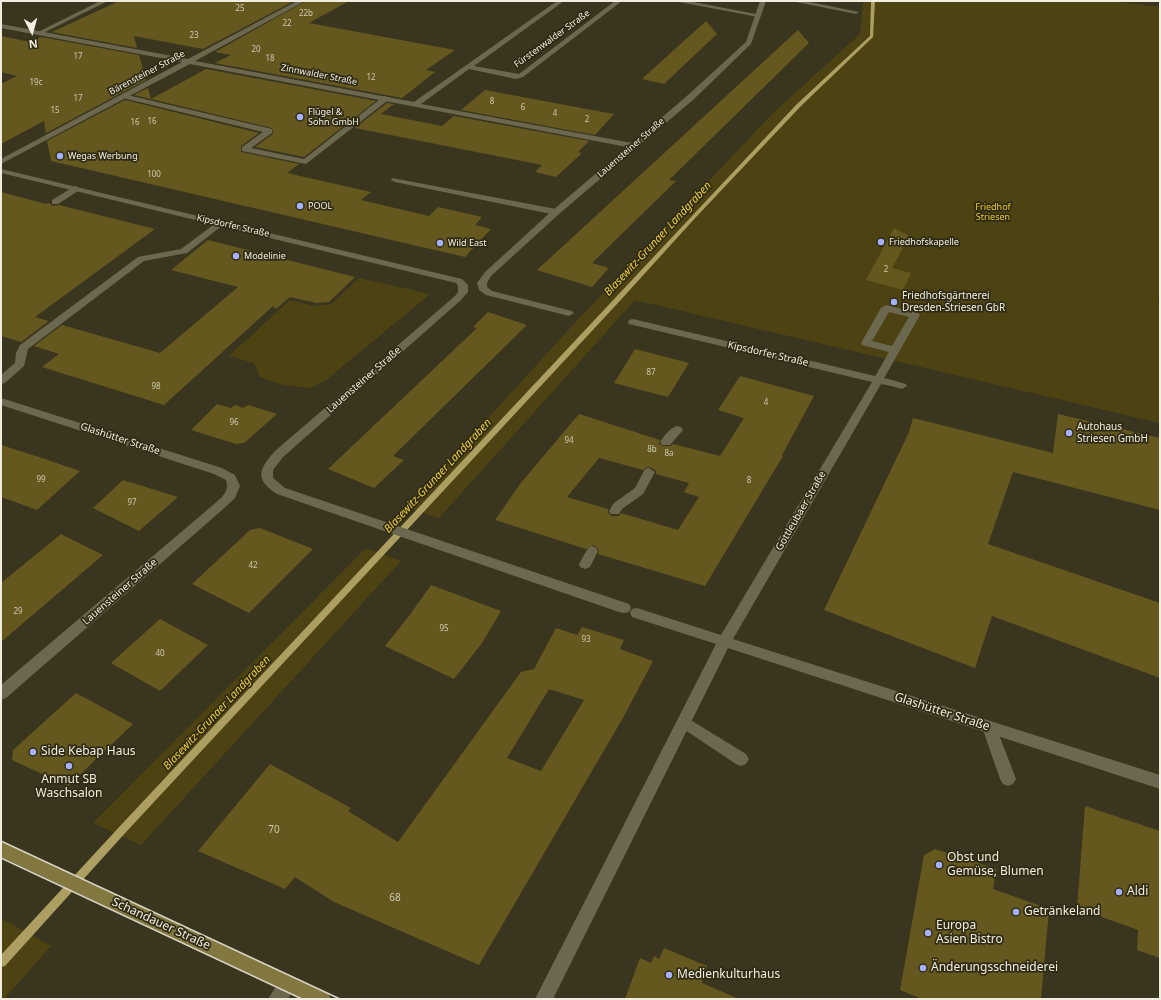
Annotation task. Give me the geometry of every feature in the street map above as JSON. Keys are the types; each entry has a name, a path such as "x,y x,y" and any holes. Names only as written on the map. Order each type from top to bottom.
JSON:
{"main road":[{"name":"Schandauer Straße","path":"1,849 322,999"}],"street":[{"path":"39,33 105,1"},
{"name":"Bärensteiner Straße","path":"1,162 302,1"},
{"path":"417,103 561,1"},
{"name":"Fürstenwalder Straße","path":"468,67 521,76 619,1"},
{"path":"677,1 758,15"},
{"name":"Lauensteiner Straße","path":"569,313 489,293 482,288 482,283 488,274 556,212 691,97 749,43 763,1"},
{"path":"794,1 856,12"},
{"name":"Zinnwalder Straße","path":"1,26 417,103 633,146"},
{"path":"126,96 269,131 245,149 306,162 388,98"},
{"name":"Kipsdorfer Straße","path":"1,171 451,278 459,281 463,285"},
{"path":"395,180 556,212"},
{"path":"55,202 75,189"},
{"path":"1,381 20,364 21,353 24,347 141,259 147,256 184,250 220,223"},
{"name":"Lauensteiner Straße","path":"463,285 464,292 458,298 279,454 268,466 266,477 270,485 281,492 422,538 624,608"},
{"name":"Gottleubaer Straße","path":"544,999 724,642 878,380 915,315 886,308 866,344 895,350"},
{"name":"Kipsdorfer Straße","path":"633,322 897,385"},
{"name":"Glashütter Straße","path":"1,401 218,471 231,478 234,486"},
{"path":"666,442 677,430"},
{"path":"615,511 618,506 639,491 649,472"},
{"name":"Lauensteiner Straße","path":"1,694 217,508 231,495 234,486"},
{"path":"584,564 592,552"},
{"name":"Glashütter Straße","path":"637,613 1160,782"},
{"path":"684,722 741,759"},
{"path":"989,727 1008,779"},
{"path":"277,999 288,983"}],"green space":[{"name":"Friedhof Striesen","path":"863,1 1109,1 1160,7 1160,291 1158,303 1160,304 1160,423 635,300 439,518 406,508 573,325 773,113 860,34"},
{"path":"359,278 430,294 325,381 310,388 283,385 260,377 254,363 229,356 290,300 314,306 332,304"},
{"path":"366,548 401,561 141,845 93,823"},
{"path":"2,919 51,946 4,999 1,999"}],"building":[{"path":"119,1 294,1 203,49 134,36 137,48 52,32"},
{"path":"306,1 349,1 309,23 455,50 426,70 435,72 402,98 215,63 231,55 215,52"},
{"path":"706,21 717,34 664,84 642,79"},
{"path":"798,30 809,43 669,180 676,181 592,263 609,268 592,287 537,270"},
{"path":"1,36 30,42 41,37 139,55 146,80 46,133 44,121 1,144 1,84 17,76 1,72"},
{"path":"206,69 376,101 304,157 255,147 273,134 272,128 151,99"},
{"path":"148,88 151,99 134,95"},
{"path":"485,90 614,114 595,135 461,110"},
{"path":"125,100 259,133 241,146 241,152 299,164 287,173 371,192 361,200 429,216 438,207 482,217 475,225 491,229 465,257 51,161 47,141"},
{"path":"387,103 394,104 381,114 442,126 454,116 589,141 578,152 582,153 556,177 535,172 542,165 355,128"},
{"path":"1,192 46,204 50,203 52,206 59,205 155,229 35,317 49,321 21,342 1,336"},
{"path":"894,228 909,236 892,268 911,273 903,290 866,280"},
{"path":"208,240 355,277 329,302 316,303 290,297 276,309 273,306 164,405 42,367 59,354 34,346 62,325 160,353 238,287 171,270"},
{"path":"488,312 527,325 393,456 404,460 374,488 328,469 477,328 473,327"},
{"path":"635,349 689,363 668,397 614,383"},
{"path":"740,376 814,396 782,455 783,456 705,586 598,554 599,550 593,545 586,549 495,520 520,484 579,414 660,440 659,443 662,446 670,446 673,444 720,456 744,418 718,410","holes":["599,458 643,470 650,467 656,471 656,474 689,483 684,492 699,497 678,530 621,513 619,516 611,516 608,509 567,497"]},
{"path":"217,404 231,408 235,405 243,408 248,405 277,414 244,443 236,444 191,430"},
{"path":"1058,414 1160,438 1160,510 1013,472 988,544 1160,603 1160,678 992,616 975,668 824,610 909,432 913,418 1053,453"},
{"path":"1,445 80,471 37,510 1,497"},
{"path":"123,480 178,497 139,531 93,508"},
{"path":"260,528 313,549 249,613 192,584 250,530"},
{"path":"61,534 103,555 1,642 1,583"},
{"path":"431,585 501,611 482,643 454,679 385,646"},
{"path":"160,619 208,645 160,691 111,663"},
{"path":"582,627 624,640 620,649 653,661 624,716 479,965 334,902 295,877 285,889 198,851 270,764 351,808 348,811 398,842 521,672 534,669 556,628 577,635","holes":["549,689 584,700 541,771 507,758"]},
{"path":"76,693 133,724 68,786 12,760 13,750"},
{"name":"Aldi","path":"1085,806 1160,831 1160,958 1137,950 1138,930 1077,908"},
{"path":"935,849 996,869 993,889 1049,909 1041,999 922,999 900,990 924,855"},
{"name":"Medienkulturhaus","path":"664,948 707,966 702,983 739,999 625,999 640,958 651,963 654,956 659,959"}],"waterway":[{"name":"Blasewitz‐Grunaer Landgraben","path":"1,962 124,828 615,303 695,215 799,105 872,36 873,1"}],"tram line":[{"path":"1,841 340,999"},
{"path":"1,858 302,999"}],"place":[{"name":"Flügel & Sohn GmbH","path":"300,117"},
{"name":"Wegas Werbung","path":"60,156"},
{"name":"POOL","path":"300,206"},
{"name":"Friedhofskapelle","path":"881,242"},
{"name":"Wild East","path":"440,243"},
{"name":"Modelinie","path":"236,256"},
{"name":"Friedhofsgärtnerei Dresden-Striesen GbR","path":"894,302"},
{"name":"Autohaus Striesen GmbH","path":"1069,433"},
{"name":"Side Kebap Haus","path":"33,752"},
{"name":"Anmut SB Waschsalon","path":"69,766"},
{"name":"Obst und Gemüse, Blumen","path":"939,865"},
{"name":"Aldi","path":"1119,892"},
{"name":"Getränkeland","path":"1016,912"},
{"name":"Europa Asien Bistro","path":"928,933"},
{"name":"Änderungsschneiderei","path":"923,968"},
{"name":"Medienkulturhaus","path":"669,975"}]}
